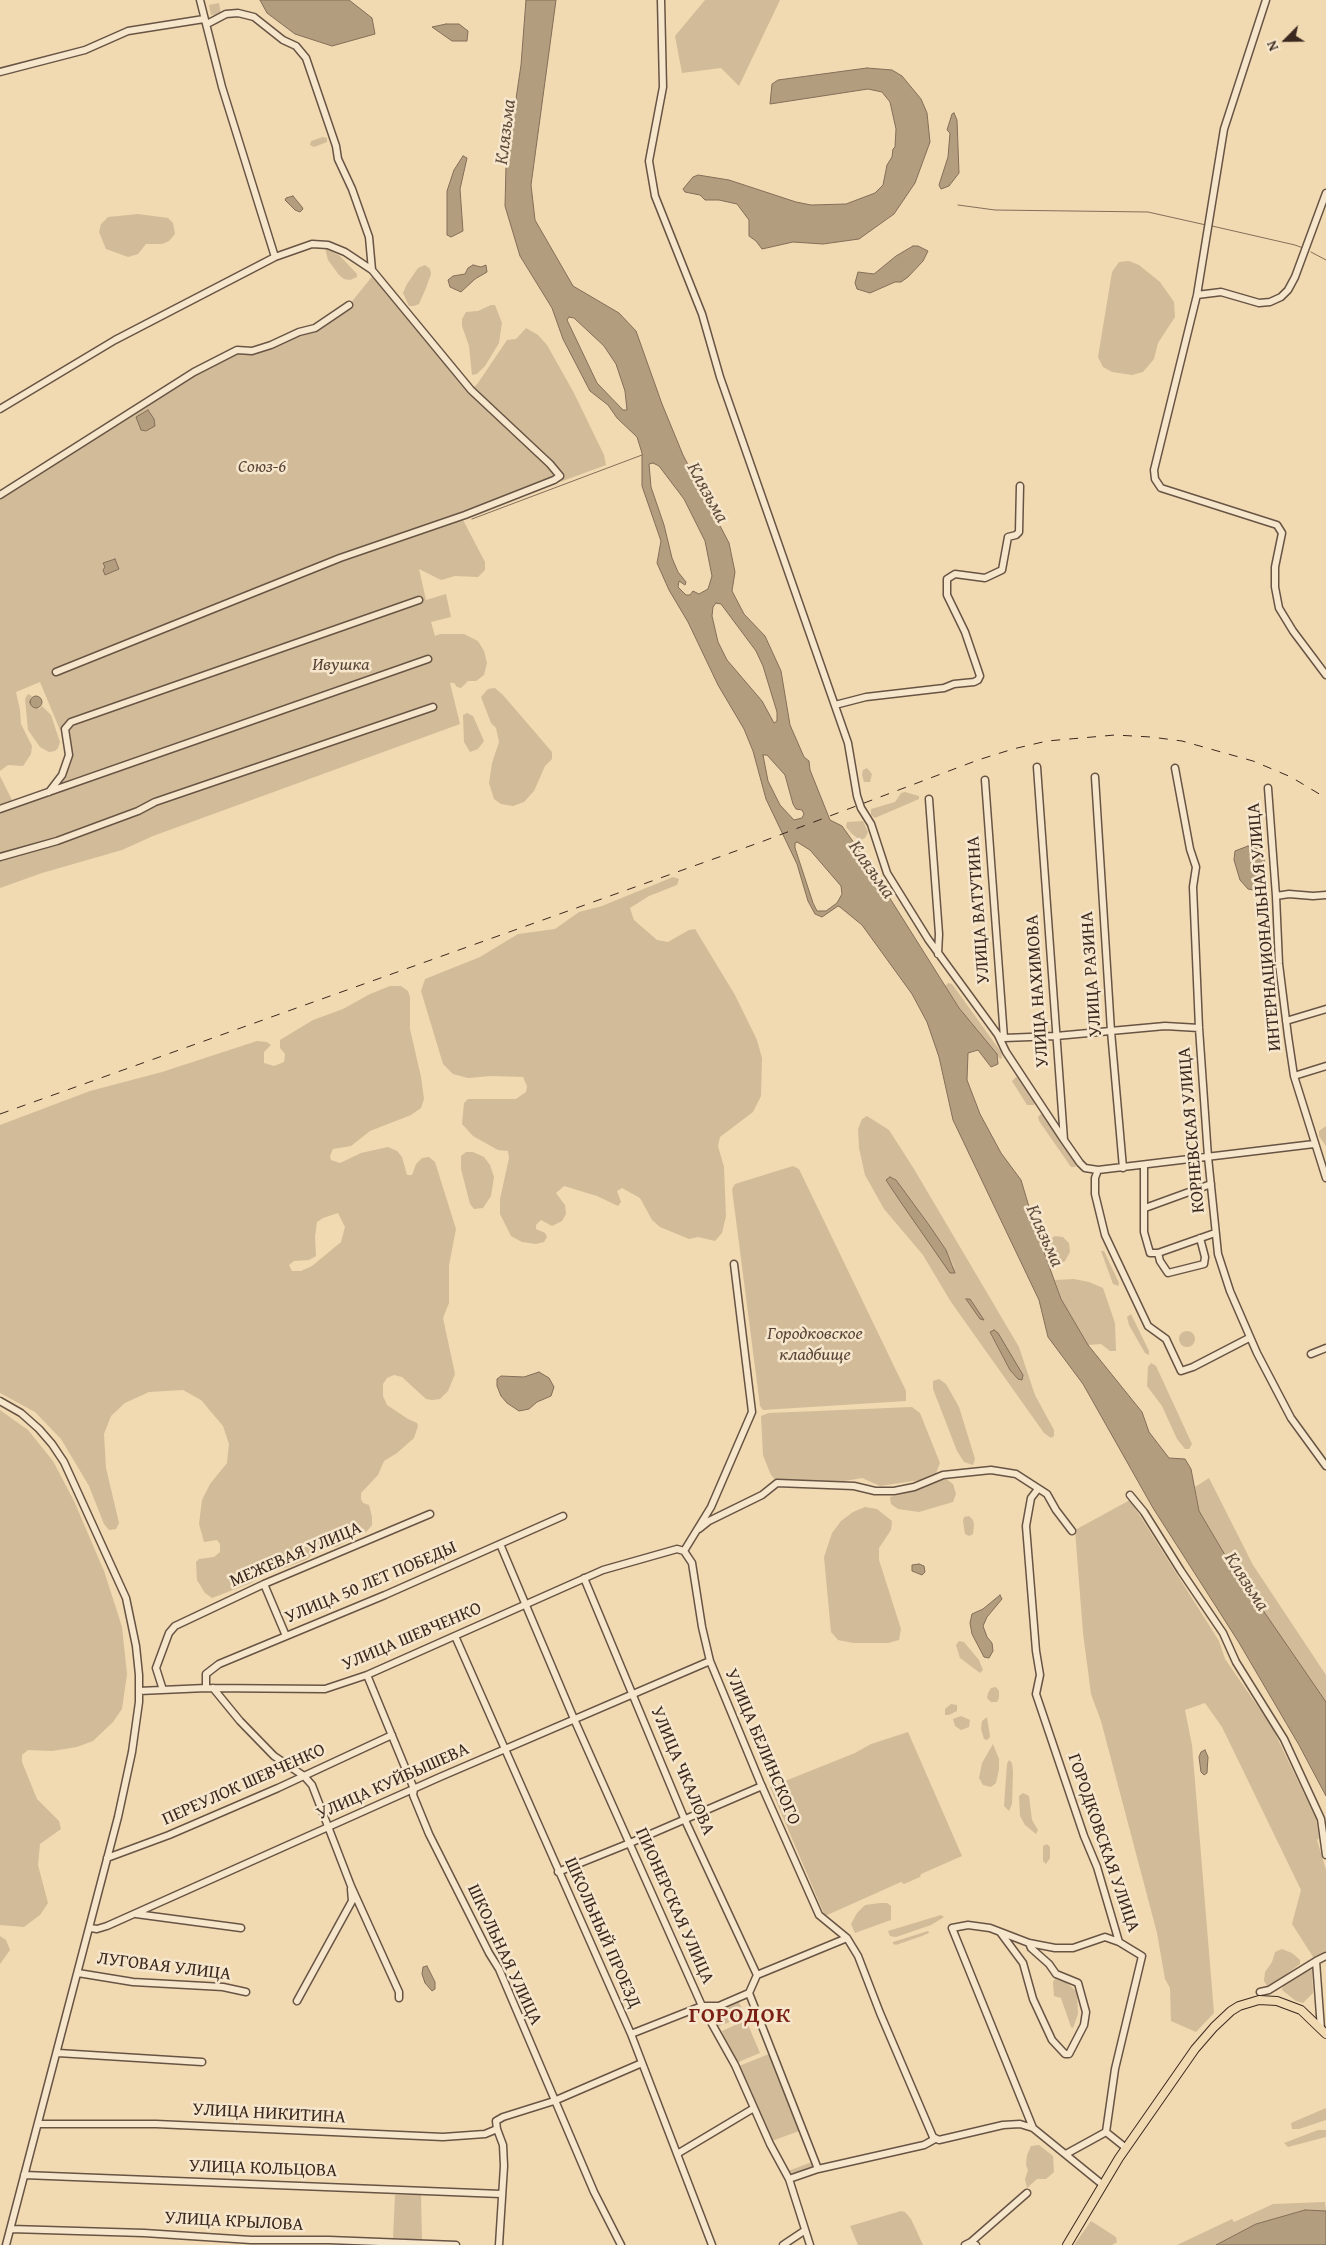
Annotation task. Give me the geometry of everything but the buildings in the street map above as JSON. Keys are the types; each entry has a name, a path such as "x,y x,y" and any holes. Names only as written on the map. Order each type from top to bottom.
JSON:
{"main road":[{"path":"1067,2245 1126,2148 1203,2039 1223,2018 1239,2006 1259,2000 1277,2001 1300,2010 1324,2031"}],"street":[{"path":"200,0 222,87 275,257"},
{"path":"661,0 663,87 649,162 655,196 696,298 720,377 848,743 857,796 871,824 887,873 938,954 1001,1036 1006,1052 1064,1140 1085,1168 1098,1170 1123,1168 1314,1144"},
{"path":"1266,0 1224,129 1197,295 1154,470 1155,478 1162,488 1168,491 1276,525 1282,533 1275,567 1275,587 1279,608 1293,631 1326,674"},
{"path":"0,72 85,50 128,32 205,22 226,14 238,13 254,16 283,40 296,46 306,58 336,146 338,159 352,189 369,237 372,270"},
{"path":"1197,295 1221,292 1259,303 1280,297 1288,290 1295,276 1326,193"},
{"path":"0,409 115,340 275,257 312,244 328,245 345,252 372,270 471,390 550,464 560,476 465,514 340,558 56,672"},
{"path":"0,495 194,372 237,350 252,351 315,328 349,306"},
{"path":"835,705 866,697 944,688 954,684 978,680 980,676 966,632 947,595 947,579 955,574 985,578 1002,570 1008,537 1016,536 1019,532 1020,486"},
{"path":"49,792 62,775 69,756 65,729 71,722 419,600"},
{"path":"0,809 428,659"},
{"path":"0,857 57,841 138,812 155,802 433,706"},
{"name":"УЛИЦА НАХИМОВА","path":"1037,766 1064,1140"},
{"name":"КОРНЕВСКАЯ УЛИЦА","path":"1175,768 1190,849 1196,867 1194,887 1199,1028 1208,1157 1218,1254 1249,1338 1292,1418 1326,1466"},
{"name":"УЛИЦА РАЗИНА","path":"1095,777 1111,1031 1123,1168"},
{"name":"УЛИЦА ВАТУТИНА","path":"985,780 1001,1036"},
{"name":"ИНТЕРНАЦИОНАЛЬНАЯ УЛИЦА","path":"1268,788 1279,964 1294,1076 1326,1178"},
{"path":"929,799 939,934 938,954"},
{"path":"1276,896 1289,894 1326,895"},
{"path":"1286,1021 1326,1009"},
{"path":"1001,1036 1056,1036 1165,1026 1199,1028"},
{"path":"1294,1076 1326,1066"},
{"path":"1144,1165 1144,1232 1150,1253 1158,1253 1215,1233"},
{"path":"1098,1170 1095,1178 1095,1194 1105,1236 1148,1326 1166,1338 1181,1371 1193,1367 1249,1338"},
{"path":"1145,1208 1211,1184"},
{"path":"1158,1253 1160,1262 1168,1273 1204,1264 1205,1257 1200,1238"},
{"path":"1205,1257 1218,1254"},
{"path":"684,1551 716,1499 752,1412 734,1264"},
{"path":"1311,1354 1326,1348"},
{"path":"0,1401 22,1413 52,1444 76,1485 126,1598 136,1646 139,1691 132,1752 107,1858 58,2053 6,2245"},
{"path":"699,1529 709,1521 762,1495 778,1483 854,1486 875,1491 894,1491 914,1487 943,1475 990,1470 1016,1474 1046,1494 1072,1531"},
{"name":"ГОРОДКОВСКАЯ УЛИЦА","path":"1038,1489 1031,1498 1026,1526 1028,1567 1040,1675 1036,1694 1084,1836 1097,1867 1119,1942 1142,1956 1115,2069 1106,2132"},
{"path":"1130,1495 1144,1512 1223,1633 1236,1662 1284,1739 1321,1819 1326,1855"},
{"name":"МЕЖЕВАЯ УЛИЦА","path":"163,1690 156,1668 169,1633 175,1626 264,1584 430,1514"},
{"name":"УЛИЦА 50 ЛЕТ ПОБЕДЫ","path":"209,1688 206,1674 213,1667 563,1516"},
{"name":"ПИОНЕРСКАЯ УЛИЦА","path":"500,1544 574,1719 702,2006 735,2066 789,2179 810,2245"},
{"name":"УЛИЦА ШЕВЧЕНКО","path":"139,1691 209,1688 324,1688 367,1675 603,1570 677,1549 684,1551"},
{"name":"УЛИЦА БЕЛИНСКОГО","path":"684,1551 692,1563 702,1627 710,1662 762,1786 819,1915 847,1938"},
{"name":"УЛИЦА ЧКАЛОВА","path":"584,1578 684,1818 757,1975"},
{"path":"264,1584 286,1636"},
{"name":"ШКОЛЬНЫЙ ПРОЕЗД","path":"455,1636 631,2034 712,2245"},
{"name":"УЛИЦА КУЙБЫШЕВА","path":"90,1928 102,1927 134,1914 505,1749 710,1662"},
{"name":"ШКОЛЬНАЯ УЛИЦА","path":"367,1675 414,1789 414,1795 430,1834 489,1953 499,1969 554,2102 594,2192 622,2245"},
{"path":"209,1688 274,1756 304,1776 312,1785 351,1886 399,1992 399,1998"},
{"name":"ПЕРЕУЛОК ШЕВЧЕНКО","path":"107,1858 169,1835 392,1735"},
{"path":"558,1872 762,1786"},
{"path":"297,2001 352,1901 351,1886"},
{"path":"134,1914 241,1928"},
{"path":"1033,2128 952,1928 968,1925 990,1928 1029,1943 1055,1948 1073,1948 1106,1937 1119,1942"},
{"path":"1000,1931 1023,1963 1033,1998 1052,2040 1065,2054 1069,2054 1079,2037 1086,2012 1078,1983 1056,1974 1049,1964 1031,1948 1029,1943"},
{"path":"631,2034 702,2006 719,2006 749,1993 757,1975 847,1938 858,1956 880,2013 934,2138"},
{"path":"1260,1992 1269,1990 1326,1956"},
{"path":"1316,1961 1324,2031"},
{"name":"ЛУГОВАЯ УЛИЦА","path":"78,1973 133,1982 223,1987 246,1992"},
{"path":"749,1993 818,2169"},
{"path":"58,2053 202,2062"},
{"path":"499,2245 504,2166 503,2145 496,2121 503,2116 554,2102 642,2063"},
{"path":"677,2154 754,2108"},
{"name":"УЛИЦА НИКИТИНА","path":"38,2124 156,2124 443,2137 485,2134 497,2129"},
{"path":"789,2179 818,2169 924,2145 934,2138 1003,2125 1020,2124 1033,2128 1103,2186"},
{"path":"1066,2154 1106,2132 1126,2148"},
{"name":"УЛИЦА КОЛЬЦОВА","path":"24,2175 501,2194"},
{"path":"971,2244 1027,2193"},
{"name":"УЛИЦА КРЫЛОВА","path":"11,2229 144,2232 250,2240 329,2240 456,2245"},
{"path":"783,2245 804,2231"}],"green space":[{"path":"705,0 780,0 739,86 721,68 682,73 675,36"},
{"path":"219,3 221,14 211,15 209,5"},
{"path":"323,137 327,138 327,142 314,147 310,145 311,141"},
{"path":"138,214 168,218 173,223 175,234 169,241 162,244 146,244 138,254 128,257 106,249 99,232 101,224 108,217"},
{"path":"325,248 340,256 357,274 357,277 350,280 344,279 339,275 328,260"},
{"path":"1129,261 1139,265 1160,282 1174,302 1175,317 1158,343 1154,359 1143,372 1132,375 1112,372 1103,367 1098,357 1112,272 1119,262"},
{"path":"425,265 430,269 431,274 426,288 419,304 409,306 403,293 418,268"},
{"path":"375,273 471,390 478,383 507,340 516,339 526,328 538,335 547,345 574,393 604,455 606,465 462,518 485,562 485,570 478,577 455,576 441,580 419,569 426,600 446,594 451,617 431,622 435,636 440,634 464,634 478,641 484,651 487,663 484,675 476,681 468,681 461,688 457,687 454,683 450,683 460,724 153,836 122,850 42,873 0,888 0,776 14,804 49,792 62,775 69,755 65,729 60,730 40,682 16,692 21,724 32,746 31,754 23,766 8,765 0,771 0,495 228,354 252,351 315,328 349,305"},
{"path":"495,305 502,323 499,343 485,366 477,374 472,375 469,346 462,326 462,319 466,312 478,311"},
{"path":"495,688 552,752 552,759 545,766 534,791 524,802 513,806 501,804 494,799 489,783 492,763 499,742 496,728 491,723 481,697 488,689"},
{"path":"28,694 32,696 30,699 39,709 42,706 51,715 60,742 55,751 49,752 40,747 28,730 25,699"},
{"path":"467,713 473,716 484,741 478,749 470,752 464,742 463,715"},
{"path":"867,768 872,774 870,782 864,782 863,770"},
{"path":"905,792 919,796 919,799 875,818 871,815 871,809 895,802 901,793"},
{"path":"863,821 868,832 865,838 860,840 846,827 847,822"},
{"path":"673,877 679,879 677,885 649,896 630,908 634,920 657,940 668,942 689,930 695,929 735,995 757,1040 762,1058 761,1096 753,1112 720,1137 718,1146 724,1167 726,1216 722,1233 715,1241 698,1237 689,1239 660,1227 652,1220 640,1198 622,1188 617,1191 621,1202 618,1206 597,1196 564,1186 556,1193 565,1205 566,1214 562,1221 552,1226 541,1220 536,1225 536,1229 545,1233 547,1237 544,1242 536,1244 522,1242 511,1236 500,1214 500,1199 509,1158 508,1151 498,1150 473,1136 462,1124 464,1103 468,1099 516,1099 526,1092 527,1086 523,1077 491,1076 468,1078 453,1074 443,1064 421,991 425,979 480,957 518,934 555,929 579,912 602,906"},
{"path":"948,983 952,984 1001,1052 1002,1058 1000,1059 959,1008 945,986"},
{"path":"390,986 401,986 408,991 410,997 410,1029 424,1099 421,1108 411,1115 370,1131 351,1146 333,1149 330,1156 331,1160 340,1163 361,1153 388,1147 397,1151 402,1157 407,1175 412,1175 416,1164 422,1158 429,1157 435,1162 456,1229 449,1265 449,1303 443,1318 455,1374 448,1391 440,1399 426,1399 402,1377 394,1375 387,1378 383,1384 383,1396 387,1405 417,1423 418,1426 414,1438 397,1453 384,1461 378,1475 361,1493 361,1499 363,1503 369,1505 372,1517 372,1525 367,1531 336,1547 330,1547 324,1541 321,1542 319,1550 306,1560 259,1577 251,1583 212,1598 205,1593 197,1580 196,1562 199,1559 214,1557 220,1552 220,1544 217,1540 204,1542 199,1524 202,1500 210,1484 227,1463 229,1444 223,1426 201,1400 183,1390 149,1392 125,1403 111,1416 104,1434 106,1468 119,1523 116,1529 109,1530 104,1524 89,1486 61,1439 35,1412 0,1393 0,1125 90,1091 162,1072 257,1041 267,1042 271,1045 264,1052 264,1063 274,1066 284,1062 285,1054 280,1048 280,1040 313,1020 343,1009 370,994","holes":["338,1213 345,1227 341,1242 312,1266 301,1271 292,1271 289,1265 294,1261 309,1260 316,1256 315,1237 317,1222"]},
{"path":"1016,1077 1019,1078 1035,1102 1034,1105 1027,1105 1012,1081"},
{"path":"1044,1114 1077,1164 1075,1167 1071,1167 1039,1121 1038,1117"},
{"path":"867,1116 889,1130 914,1169 1019,1347 1035,1395 1054,1430 1054,1436 1051,1438 1044,1433 951,1302 923,1255 884,1209 865,1175 859,1148 858,1129 862,1119","holes":["890,1177 896,1180 929,1225 946,1250 955,1269 886,1180","990,1333 998,1333 1022,1380 1018,1379 1010,1370"]},
{"path":"1326,1126 1326,1146 1319,1136 1319,1131"},
{"path":"466,1152 473,1152 484,1157 490,1165 494,1177 491,1196 483,1208 474,1209 470,1204 461,1169 461,1156"},
{"name":"Городковское кладбище","path":"793,1166 799,1169 906,1391 906,1401 763,1410 760,1406 732,1189 735,1184"},
{"path":"1055,1236 1063,1237 1069,1243 1070,1252 1065,1261 1060,1264 1054,1264 1046,1250 1049,1240"},
{"path":"1101,1251 1104,1251 1119,1283 1118,1286 1113,1284"},
{"path":"1074,1279 1089,1282 1103,1288 1115,1323 1116,1351 1110,1351 1101,1344 1088,1345 1061,1299 1055,1280"},
{"path":"1131,1314 1149,1351 1149,1355 1145,1353 1129,1325 1127,1317"},
{"path":"1187,1331 1193,1333 1195,1339 1193,1345 1187,1347 1181,1345 1179,1339 1181,1333"},
{"path":"1151,1363 1156,1366 1192,1444 1189,1449 1185,1449 1177,1439 1162,1406 1147,1386 1148,1367"},
{"path":"939,1379 946,1384 959,1407 975,1459 973,1465 964,1462 957,1451 933,1389 933,1381"},
{"path":"912,1407 920,1413 940,1463 936,1473 920,1480 880,1486 862,1478 816,1486 777,1483 770,1473 763,1455 761,1416 769,1413"},
{"path":"0,1410 28,1430 53,1461 74,1501 104,1571 122,1627 127,1674 122,1709 113,1722 93,1741 77,1747 52,1751 28,1750 22,1755 22,1762 37,1799 59,1821 61,1829 40,1844 38,1865 48,1903 40,1915 24,1927 0,1925"},
{"path":"945,1478 953,1484 956,1494 953,1502 919,1512 898,1509 891,1504 890,1497 913,1491"},
{"path":"1209,1478 1253,1565 1326,1675 1326,1702 1225,1555 1199,1511 1195,1487"},
{"path":"1130,1500 1219,1641 1225,1659 1272,1727 1316,1819 1319,1838 1317,1840 1326,1870 1326,1952 1315,1960 1292,1924 1301,1890 1222,1727 1205,1703 1185,1710 1192,1745 1214,2013 1196,2032 1171,2021 1170,1988 1165,1979 1157,1933 1101,1721 1091,1694 1083,1633 1075,1530"},
{"path":"865,1507 877,1509 892,1521 891,1530 879,1548 879,1560 901,1629 899,1640 888,1643 853,1643 838,1640 831,1632 824,1557 832,1533 841,1521 853,1512"},
{"path":"969,1516 973,1520 974,1525 973,1534 969,1536 965,1534 963,1521 964,1517"},
{"path":"959,1641 964,1642 979,1660 983,1670 980,1673 960,1658 956,1645"},
{"path":"996,1687 999,1691 999,1698 997,1702 991,1702 987,1698 988,1693 991,1688"},
{"path":"951,1704 957,1705 957,1711 945,1715 945,1709"},
{"path":"961,1716 970,1720 969,1727 961,1730 955,1726 953,1719"},
{"path":"987,1717 990,1737 987,1740 984,1739 981,1729 982,1721"},
{"path":"908,1732 962,1856 921,1874 920,1877 904,1884 901,1882 825,1916 770,1787 855,1753 871,1744"},
{"path":"993,1744 999,1759 999,1769 996,1783 991,1787 983,1785 979,1778 982,1763"},
{"path":"1009,1760 1012,1763 1013,1772 1012,1804 1009,1811 1004,1806 1007,1764"},
{"path":"1023,1793 1029,1796 1032,1820 1038,1830 1036,1834 1025,1825 1020,1816 1019,1796"},
{"path":"1047,1844 1050,1847 1050,1858 1046,1864 1043,1861 1043,1846"},
{"path":"887,1903 891,1906 891,1920 855,1933 851,1924 857,1913 865,1905"},
{"path":"941,1915 944,1917 931,1925 896,1937 890,1936 888,1931"},
{"path":"928,1931 929,1933 922,1936 896,1945 893,1944 893,1942"},
{"path":"0,1936 6,1940 10,1950 0,1964"},
{"path":"1282,1949 1292,1953 1300,1960 1300,1964 1271,1986 1267,1986 1264,1981 1265,1972 1272,1962 1275,1952"},
{"path":"1309,1968 1312,1970 1313,1993 1303,2003 1296,2001 1282,1990 1283,1986 1294,1976"},
{"path":"1055,1979 1067,1983 1077,1992 1078,2014 1073,2028 1061,1998 1054,1996 1053,1982"},
{"path":"738,2000 745,2016 717,2027 710,2012"},
{"path":"746,2020 760,2053 736,2063 722,2031"},
{"path":"769,2054 799,2131 772,2141 739,2066"},
{"path":"1326,2108 1326,2120 1299,2129 1292,2129 1291,2123"},
{"path":"1318,2130 1326,2130 1326,2137 1288,2147 1284,2143"},
{"path":"1039,2145 1053,2156 1054,2172 1046,2179 1037,2179 1027,2188 1025,2179 1028,2170 1026,2165 1027,2155 1031,2146"},
{"path":"812,2162 814,2167 790,2176 788,2171"},
{"path":"395,2195 421,2195 422,2240 393,2238"},
{"path":"1325,2202 1326,2211 1305,2210 1256,2224 1216,2245 1177,2245 1232,2219 1234,2222 1273,2204"},
{"path":"901,2211 905,2212 911,2219 923,2245 858,2245 850,2226"},
{"path":"1091,2221 1116,2237 1117,2242 1112,2245 1074,2245"}],"water":[{"path":"260,0 349,0 372,18 375,34 332,46 295,34 267,13"},
{"name":"Клязьма","path":"526,0 556,0 531,185 535,220 573,286 619,313 636,331 662,404 683,455 729,543 735,572 732,591 744,614 765,636 781,671 790,725 804,757 809,761 810,770 830,820 842,826 862,854 959,1008 997,1054 998,1064 991,1067 978,1050 968,1053 967,1080 980,1114 1001,1153 1021,1180 1035,1227 1061,1299 1088,1345 1142,1412 1149,1432 1169,1458 1185,1459 1191,1469 1199,1511 1225,1555 1326,1702 1326,1796 1299,1745 1238,1641 1153,1508 1083,1384 1048,1337 1039,1300 953,1120 939,1057 927,1022 912,994 862,925 838,906 822,917 815,914 808,901 797,864 766,799 753,751 744,729 718,685 657,563 661,541 642,486 642,453 637,437 617,418 608,405 590,391 563,339 552,308 520,256 505,206 506,166 521,65","holes":["569,317 574,318 604,346 616,364 625,391 627,410 623,410 597,383 567,320","653,463 659,466 684,499 705,541 712,576 708,589 699,594 693,591 690,595 686,595 678,587 679,581 685,585 686,582 678,572 672,558 664,525 651,487 649,464","716,603 721,604 756,651 763,666 777,712 777,721 774,723 762,701 727,660 718,642 712,616 713,607","763,755 767,755 785,775 793,804 796,809 802,810 804,814 802,818 794,820 780,805 768,781","797,842 810,850 841,886 842,894 837,903 826,911 817,911 813,903 795,843"]},
{"path":"459,24 468,31 467,41 452,41 432,27"},
{"path":"867,68 892,70 902,76 921,99 927,113 930,142 915,183 894,214 859,239 823,244 793,242 762,249 749,236 749,220 737,204 719,200 705,200 700,195 685,192 683,189 693,177 698,175 729,180 796,202 811,205 846,204 875,193 883,185 887,165 895,147 896,129 890,102 882,92 868,89 770,104 772,84 778,80"},
{"path":"954,113 957,120 959,173 949,186 941,189 939,185 948,157 950,133 947,130"},
{"path":"463,156 467,158 460,189 463,231 451,237 447,235 447,191 454,170"},
{"path":"293,196 303,209 300,212 295,210 285,200"},
{"path":"913,246 918,246 928,251 923,261 908,277 901,282 895,282 870,293 857,289 855,283 858,272 874,274 896,256"},
{"path":"473,265 481,267 486,265 487,272 475,279 461,292 450,287 448,280 453,276 465,274 468,268"},
{"path":"148,410 154,419 155,426 146,431 141,430 136,417"},
{"path":"115,559 119,569 105,575 103,563"},
{"path":"38,696 41,697 41,707 34,708 31,707 30,700 31,697"},
{"path":"1248,846 1259,849 1265,862 1265,874 1253,890 1248,889 1240,880 1234,860 1235,851"},
{"path":"890,1177 896,1180 946,1250 955,1273 950,1273 902,1204 886,1180"},
{"path":"966,1299 970,1299 984,1320 980,1319"},
{"path":"994,1330 998,1333 1023,1375 1022,1380 1018,1379 1010,1370 990,1332"},
{"path":"539,1372 549,1378 554,1387 551,1396 537,1402 529,1409 519,1411 507,1403 501,1396 497,1386 497,1379 501,1376 524,1377"},
{"path":"919,1564 924,1566 925,1572 922,1575 912,1571 912,1565"},
{"path":"1000,1595 1002,1599 987,1617 983,1626 987,1637 992,1643 993,1651 989,1658 984,1657 972,1634 970,1623 972,1614 983,1609"},
{"path":"1205,1750 1208,1757 1207,1773 1204,1775 1201,1772 1199,1757 1201,1752"},
{"path":"427,1966 435,1982 435,1989 432,1991 425,1983 422,1974 423,1967"},
{"path":"1305,2210 1326,2211 1326,2245 1216,2245 1256,2224"}],"waterway":[{"path":"958,205 995,210 1148,212 1206,225"},
{"path":"1212,226 1303,248"},
{"path":"1311,252 1326,260"},
{"path":"472,519 642,455"}],"railway":[{"path":"0,1114 761,842 978,760 1013,749 1047,741 1115,735 1182,741 1253,761 1291,777 1326,798"}],"district":[{"name":"ГОРОДОК","path":"740,2016"}],"park label":[{"name":"Союз-6","path":"262,467"},
{"name":"Ивушка","path":"341,665"}]}
